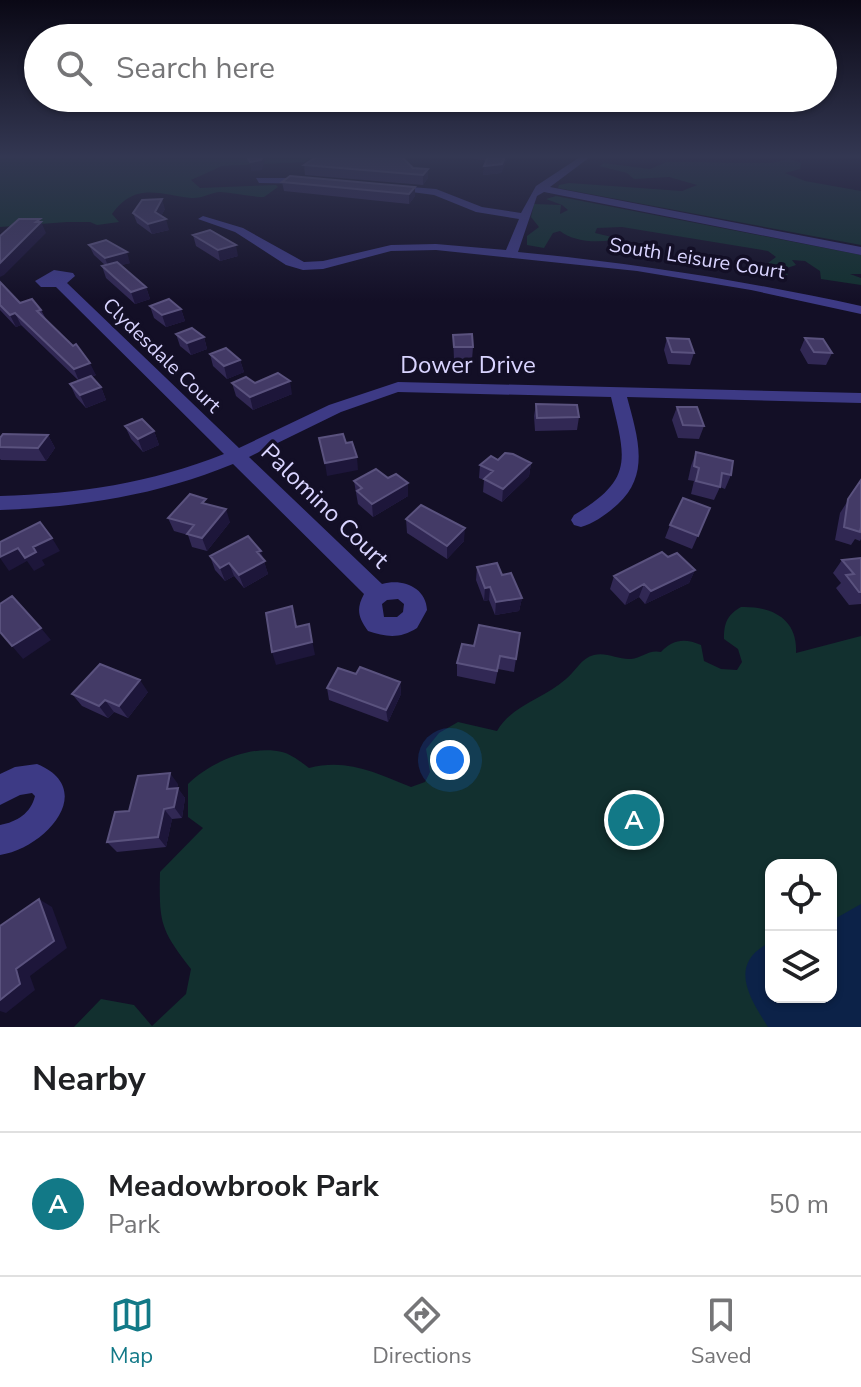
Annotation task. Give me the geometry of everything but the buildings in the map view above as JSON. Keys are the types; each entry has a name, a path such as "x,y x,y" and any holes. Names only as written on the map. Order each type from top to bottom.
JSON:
{"street":[{"path":"468,205 480,210 523,216"},
{"path":"511,254 529,205"},
{"path":"626,205 861,251"},
{"name":"South Leisure Court","path":"203,219 239,230 290,262 303,266 407,247 511,254 671,272 861,310"},
{"name":"Clydesdale Court","path":"59,283 236,456"},
{"name":"Dower Drive","path":"0,503 104,497 165,482 236,456 350,403 398,387 861,398"},
{"path":"581,520 610,501 630,477 631,446 617,390"},
{"name":"Palomino Court","path":"236,456 378,594"},
{"path":"0,840 26,832 45,812 50,800 50,790 37,778 26,777 1,788"}],"green space":[{"path":"0,205 120,205 112,214 119,222 0,227"},
{"path":"534,205 561,205 560,214 568,210 562,205 602,205 861,255 861,274 850,274 861,278 861,285 821,279 820,271 805,261 792,260 796,265 784,269 788,275 776,276 768,271 773,267 768,263 776,257 768,251 622,227 597,228 595,233 616,238 613,240 584,240 560,231 553,233 544,248 527,245 527,236 539,227 531,217"},
{"path":"648,205 861,205 861,245"},
{"path":"741,607 752,607 781,617 793,631 796,653 861,636 861,1027 74,1027 101,999 134,1005 152,1026 186,994 191,969 164,925 160,872 203,828 188,817 188,784 207,769 245,753 270,750 289,754 309,768 349,766 411,787 425,782 430,772 426,749 439,733 458,722 497,731 511,714 557,686 594,655 631,659 661,652 675,642 690,641 701,645 704,661 721,669 737,670 742,662 738,649 724,639 727,620"}],"water":[{"path":"861,904 861,1027 768,1027 749,992 746,970 749,960 765,945 765,1003 837,1003 837,918"}],"place":[{"name":"Meadowbrook Park","path":"634,820"}]}
